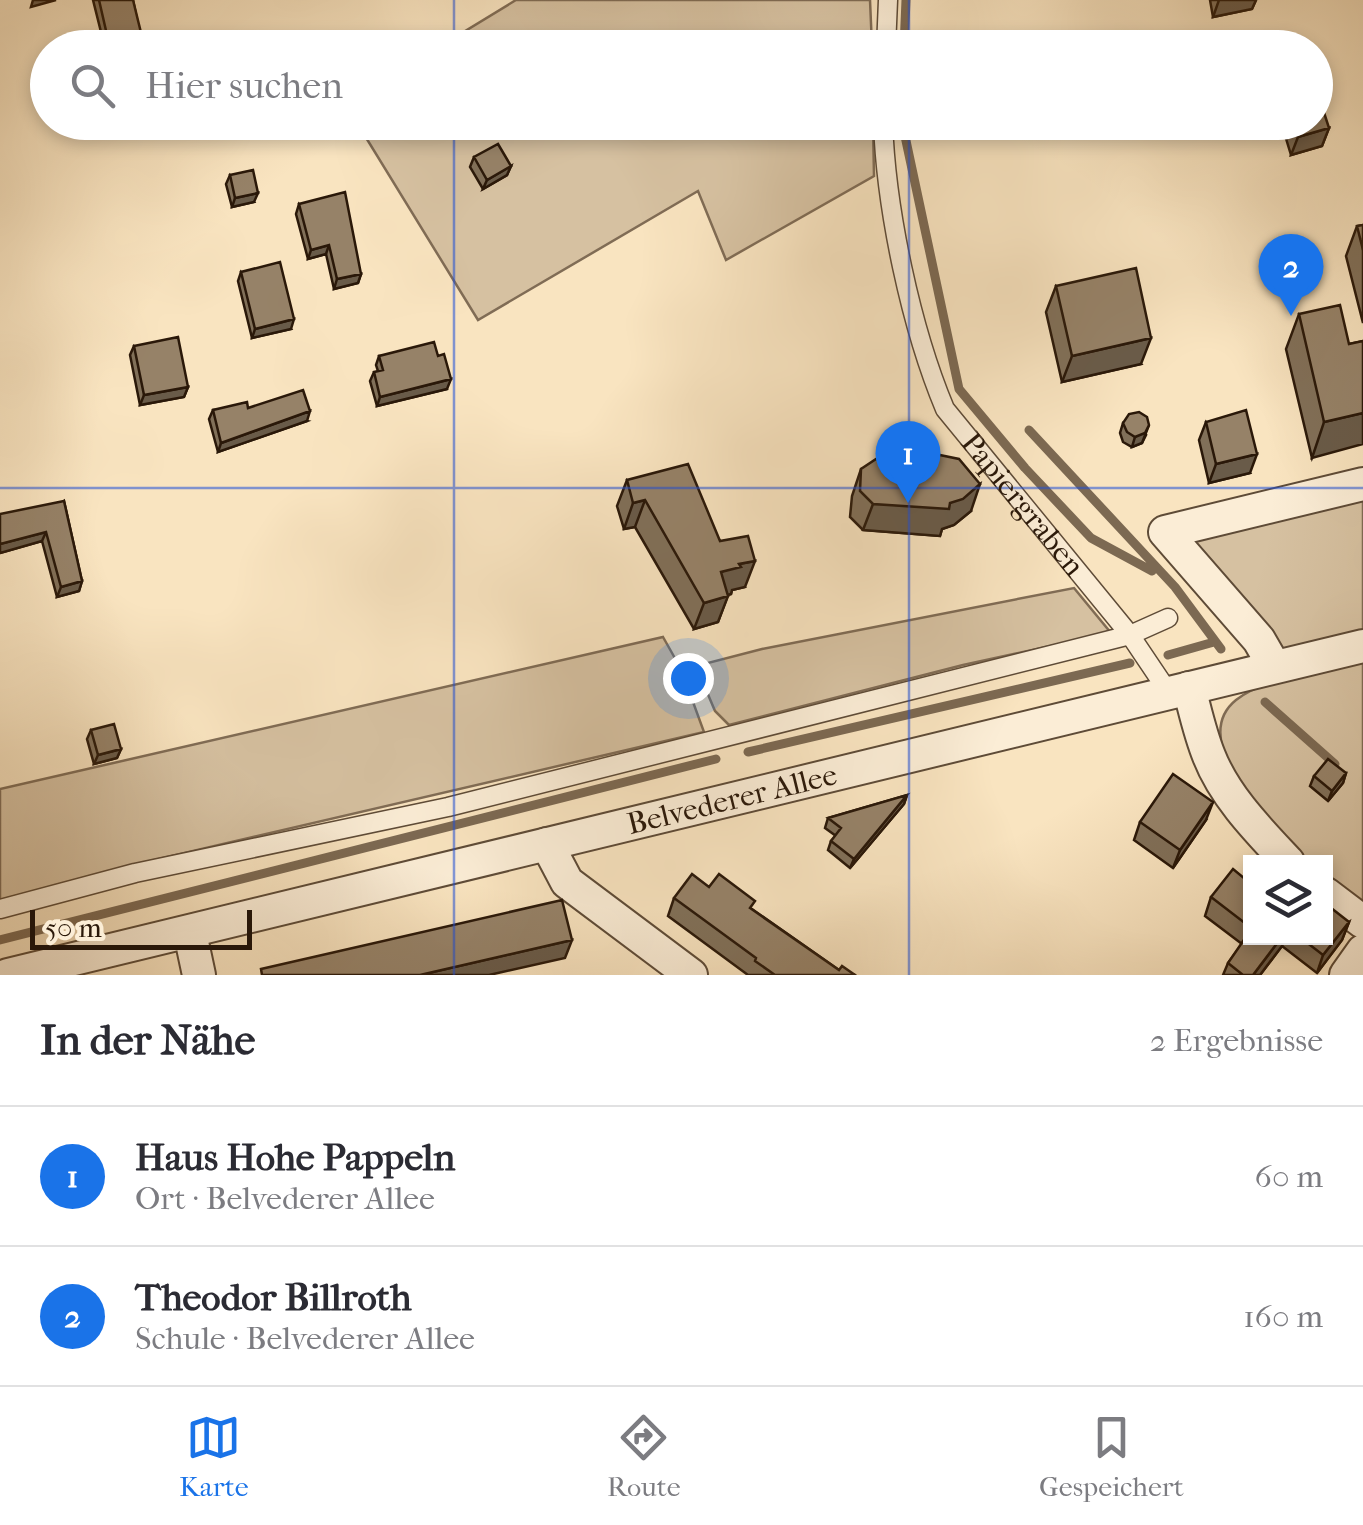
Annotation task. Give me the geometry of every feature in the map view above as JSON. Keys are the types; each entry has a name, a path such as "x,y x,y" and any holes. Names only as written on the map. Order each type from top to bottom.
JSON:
{"street":[{"path":"1274,666 1259,640 1166,532 1363,484"},
{"name":"Belvederer Allee","path":"8,975 190,934 1363,646"},
{"name":"Papiergraben","path":"1179,690 1223,784 1281,855"},
{"path":"548,844 566,882 690,974"},
{"path":"1333,899 1363,922"},
{"path":"190,934 199,975"},
{"path":"1346,975 1363,951"}],"lane":[{"path":"887,30 888,0"},
{"name":"Papiergraben","path":"884,140 885,174 913,308 927,366 945,409 1179,690"},
{"path":"0,910 154,869 448,807 1130,634 1168,618"}],"shaded area":[{"path":"516,0 870,0 871,30 467,30"},
{"path":"367,140 873,140 874,176 726,260 698,191 478,320"},
{"path":"1363,492 1363,634 1281,653 1177,536"},
{"path":"1074,588 1111,633 963,665 729,725 715,711 696,666 762,649"},
{"path":"663,637 681,669 704,732 146,862 0,900 0,789"},
{"path":"1363,661 1363,904 1333,881 1333,855 1301,855 1258,808 1228,762 1221,739 1223,718 1236,700 1279,680"}],"building":[{"path":"99,0 133,0 140,30 106,30"},
{"path":"498,144 511,166 487,180 474,157"},
{"path":"253,170 258,193 235,198 230,175"},
{"path":"345,192 361,274 337,279 329,245 311,250 299,204"},
{"path":"1363,225 1363,250 1357,226"},
{"path":"280,262 294,319 255,329 241,272"},
{"path":"1136,268 1151,338 1072,356 1056,286"},
{"path":"1340,305 1349,344 1363,341 1363,413 1324,422 1299,314"},
{"path":"178,337 188,387 144,395 134,346"},
{"path":"434,342 438,356 444,354 451,379 380,397 374,372 383,370 379,356"},
{"path":"303,390 310,411 221,443 213,410 247,402 248,408"},
{"path":"1246,410 1257,454 1216,464 1206,422"},
{"path":"1139,412 1147,417 1149,425 1145,433 1135,437 1123,423 1129,414"},
{"path":"930,453 959,459 980,484 963,499 950,503 949,509 873,504 860,491 861,469 876,459 895,460 896,454"},
{"path":"688,464 720,541 748,536 755,561 721,572 728,596 704,603 645,500 633,503 627,480"},
{"path":"64,501 82,581 61,587 46,532 0,544 0,514"},
{"path":"114,724 121,749 98,755 91,730"},
{"path":"1328,759 1346,773 1332,791 1314,776"},
{"path":"1173,774 1213,802 1180,850 1140,822"},
{"path":"907,795 854,859 831,841 841,828 828,818"},
{"path":"1233,869 1243,877 1243,922 1211,897"},
{"path":"692,874 709,887 719,874 755,901 750,908 839,970 842,966 855,975 775,975 674,898"},
{"path":"562,900 572,940 420,975 262,975 261,969"},
{"path":"1333,909 1349,922 1333,942"},
{"path":"1243,941 1243,945 1276,945 1253,975 1243,975 1228,963"},
{"path":"1310,945 1331,945 1323,955"}],"waterway":[{"path":"905,30 906,0"},
{"path":"906,140 959,389 1091,538 1152,571"},
{"path":"1029,430 1175,587 1221,649"},
{"path":"1168,655 1214,642"},
{"path":"748,752 1130,663"},
{"path":"1265,702 1335,764"},
{"path":"0,940 716,759"}],"place":[{"name":"Theodor Billroth","path":"1291,316"},
{"name":"Haus Hohe Pappeln","path":"908,503"}]}
